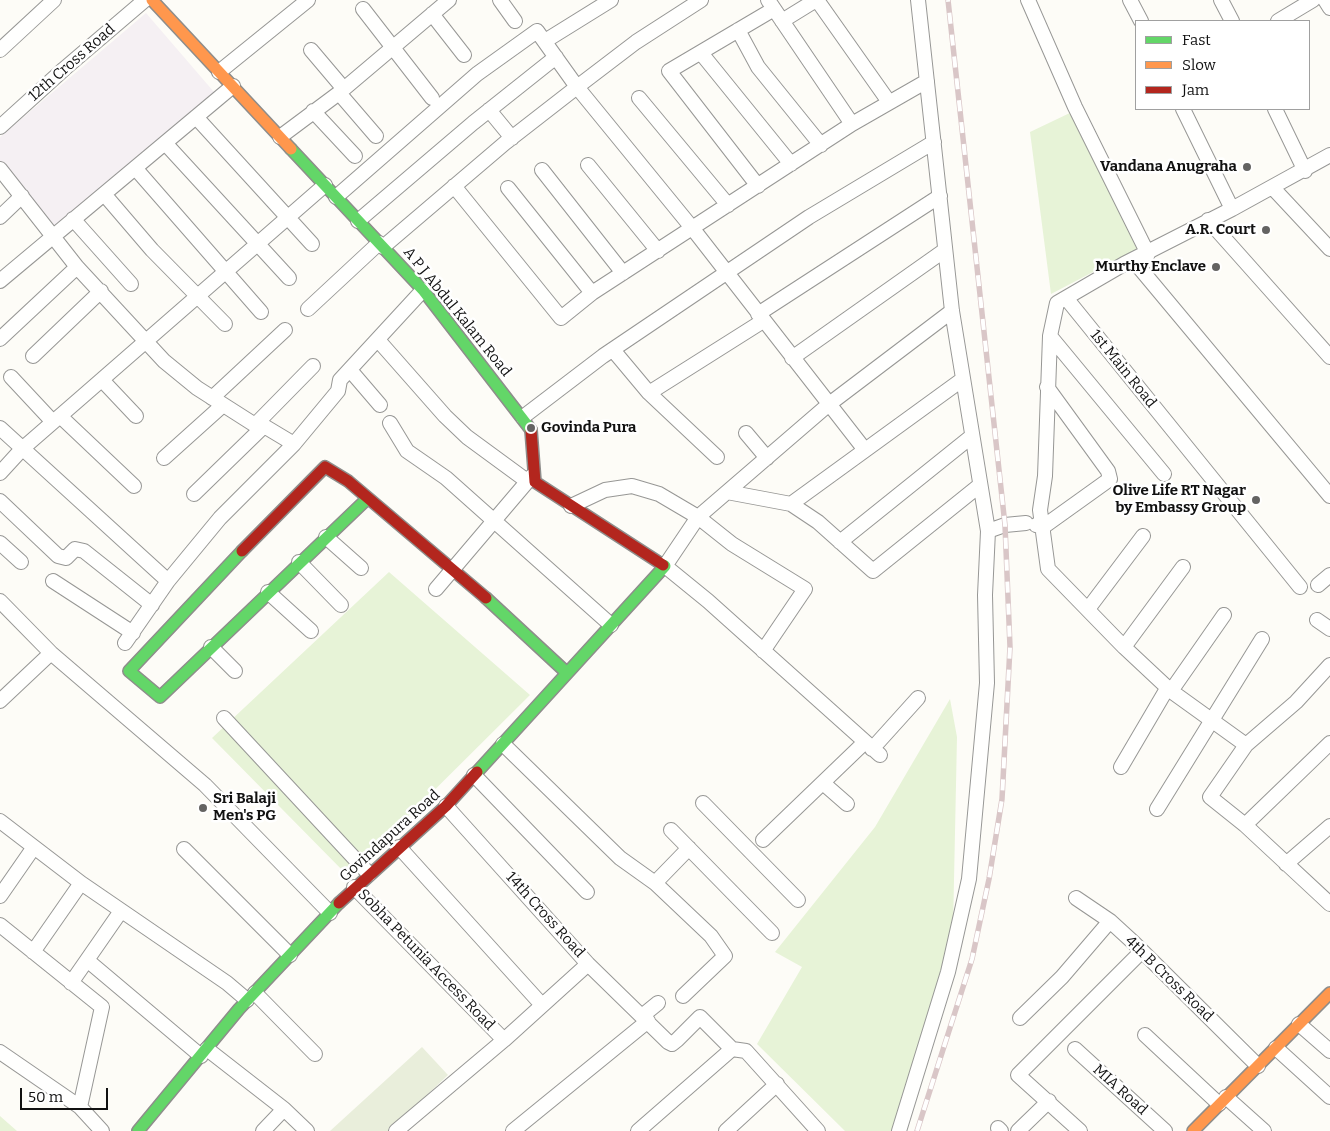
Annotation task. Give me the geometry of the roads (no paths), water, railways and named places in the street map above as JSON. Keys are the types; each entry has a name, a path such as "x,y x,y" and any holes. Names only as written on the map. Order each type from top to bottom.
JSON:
{"street":[{"path":"0,50 54,0"},
{"name":"12th Cross Road","path":"0,127 145,0"},
{"path":"219,72 308,0"},
{"path":"500,0 515,21"},
{"path":"545,41 611,0"},
{"path":"308,309 381,245 512,138 636,42 701,0"},
{"path":"782,21 817,0 889,102"},
{"path":"899,1131 946,980 970,879 986,683 985,595 988,531 952,311 918,0"},
{"path":"1028,0 1075,107 1148,254"},
{"path":"1130,0 1140,20"},
{"path":"1221,0 1231,20"},
{"path":"1280,20 1313,0"},
{"path":"1325,0 1330,8"},
{"name":"A P J Abdul Kalam Road","path":"160,3 219,72 423,290 532,428 531,477"},
{"path":"280,137 342,91 440,5 464,55"},
{"path":"758,186 668,71 738,30 771,5 852,124"},
{"path":"363,9 432,98"},
{"path":"738,30 761,71 821,145"},
{"path":"336,197 477,74 536,31 577,88 693,229 828,405 865,450"},
{"path":"311,50 376,136"},
{"path":"701,53 790,164"},
{"path":"358,221 489,110 556,57"},
{"path":"454,186 561,318 592,293 693,229 728,204 852,124 927,81"},
{"path":"0,282 53,235 136,169 233,86"},
{"path":"639,98 728,204"},
{"path":"489,110 512,138"},
{"path":"1184,110 1232,209"},
{"path":"1275,110 1305,171"},
{"path":"313,111 355,156"},
{"path":"196,117 312,244"},
{"path":"523,417 613,350 809,216 934,142"},
{"path":"165,143 289,278"},
{"path":"1246,745 1170,689 1124,648 1048,569 1040,510 1045,476 1050,336 1057,303 1208,220 1305,171 1330,155"},
{"path":"588,165 658,251"},
{"path":"0,169 77,267 164,362 218,401 259,426 294,444"},
{"path":"136,169 261,312"},
{"path":"542,170 623,273"},
{"path":"0,473 56,419 325,185"},
{"path":"1272,186 1330,249"},
{"path":"508,188 592,293"},
{"path":"104,194 152,250 225,324"},
{"path":"0,217 22,196"},
{"path":"649,393 940,196"},
{"path":"73,219 131,284"},
{"path":"1208,220 1330,357"},
{"path":"792,358 945,250"},
{"path":"1133,260 1330,496"},
{"path":"0,339 77,267"},
{"path":"52,581 129,638 168,581 220,518 294,444 338,391 340,380 423,290"},
{"path":"33,356 100,291"},
{"name":"1st Main Road","path":"1066,298 1300,587"},
{"path":"665,566 698,517 828,405 952,311"},
{"path":"164,458 285,330"},
{"path":"1050,336 1164,474"},
{"path":"378,340 450,422 467,437 665,566 763,650 872,749"},
{"path":"613,350 649,393 717,457"},
{"path":"194,494 313,366"},
{"path":"350,370 380,405"},
{"path":"11,376 56,419 134,486"},
{"path":"791,504 963,379"},
{"path":"102,380 136,416"},
{"path":"988,531 1005,525 1026,523 1043,527 1110,479 1108,471 1047,387"},
{"path":"390,423 407,451 446,478 610,625"},
{"path":"0,428 168,581"},
{"path":"746,433 767,458"},
{"path":"840,542 972,436"},
{"path":"367,498 211,647 165,694 160,697 129,671 203,591 325,467 348,481 453,570 519,627 567,673"},
{"path":"436,589 531,477"},
{"path":"727,492 791,504 818,522 873,571 980,485"},
{"path":"571,506 605,490 632,486 660,494 698,517 732,544 805,589 763,650"},
{"path":"0,501 58,556 66,558 75,549 84,551 152,605"},
{"path":"1026,523 1040,510"},
{"path":"1088,609 1143,536"},
{"path":"326,537 361,568"},
{"path":"0,542 21,562"},
{"path":"299,562 341,605"},
{"name":"Govindapura Road","path":"138,1131 251,997 290,954 354,887 446,806 665,566"},
{"path":"1124,648 1183,568"},
{"path":"1318,585 1330,575"},
{"path":"268,592 311,631"},
{"path":"0,601 51,653 205,785 330,913"},
{"path":"1121,767 1170,689 1224,615"},
{"path":"1317,620 1330,630"},
{"path":"1157,808 1262,639"},
{"path":"211,647 235,670"},
{"path":"0,701 51,653"},
{"path":"1330,665 1296,702 1246,745 1210,797 1245,824 1330,904"},
{"path":"763,840 824,783 872,749 918,698"},
{"path":"224,718 369,874"},
{"path":"1245,824 1330,743"},
{"path":"503,744 620,858 654,883 711,936 725,956 683,996"},
{"path":"474,775 588,892"},
{"path":"824,783 847,804"},
{"path":"703,803 798,900"},
{"name":"14th Cross Road","path":"446,806 588,964 645,1018 662,1037 672,1044 700,1017 732,1049"},
{"path":"0,821 81,883 227,983 251,997 315,1054"},
{"path":"1286,864 1330,826"},
{"path":"671,830 772,933"},
{"path":"0,896 34,847"},
{"path":"399,847 542,1005"},
{"path":"654,883 689,848"},
{"path":"184,849 290,954"},
{"path":"33,952 81,883"},
{"name":"Sobha Petunia Access Road","path":"354,887 504,1040 396,1131"},
{"name":"4th B Cross Road","path":"1076,898 1110,921 1258,1066"},
{"path":"71,983 121,911"},
{"path":"1020,1018 1062,977 1110,921"},
{"path":"0,925 102,1007 80,1107"},
{"path":"1080,1131 1018,1075 1142,951"},
{"path":"87,960 204,1052 284,1109 307,1131"},
{"path":"504,1040 588,964"},
{"path":"1193,1131 1330,993"},
{"path":"513,1131 645,1018 658,1003"},
{"path":"1299,1024 1330,1052"},
{"path":"1145,1035 1222,1100 1264,1131"},
{"path":"1276,1048 1330,1097"},
{"path":"638,1131 732,1049 746,1051 818,1131"},
{"name":"MIA Road","path":"1075,1049 1165,1131"},
{"path":"0,1052 80,1107 102,1131"},
{"path":"726,1131 776,1084"},
{"path":"1018,1131 1049,1101"},
{"path":"263,1131 284,1109"}],"railway":[{"path":"917,1131 972,959 989,879 1002,799 1010,647 1005,525 948,0"}],"place":[{"name":"Vandana Anugraha","path":"1247,167"},
{"name":"A.R. Court","path":"1266,230"},
{"name":"Murthy Enclave","path":"1216,267"},
{"name":"Govinda Pura","path":"531,428"},
{"name":"Olive Life RT Nagar by Embassy Group","path":"1256,500"},
{"name":"Sri Balaji Men's PG","path":"203,808"}]}
